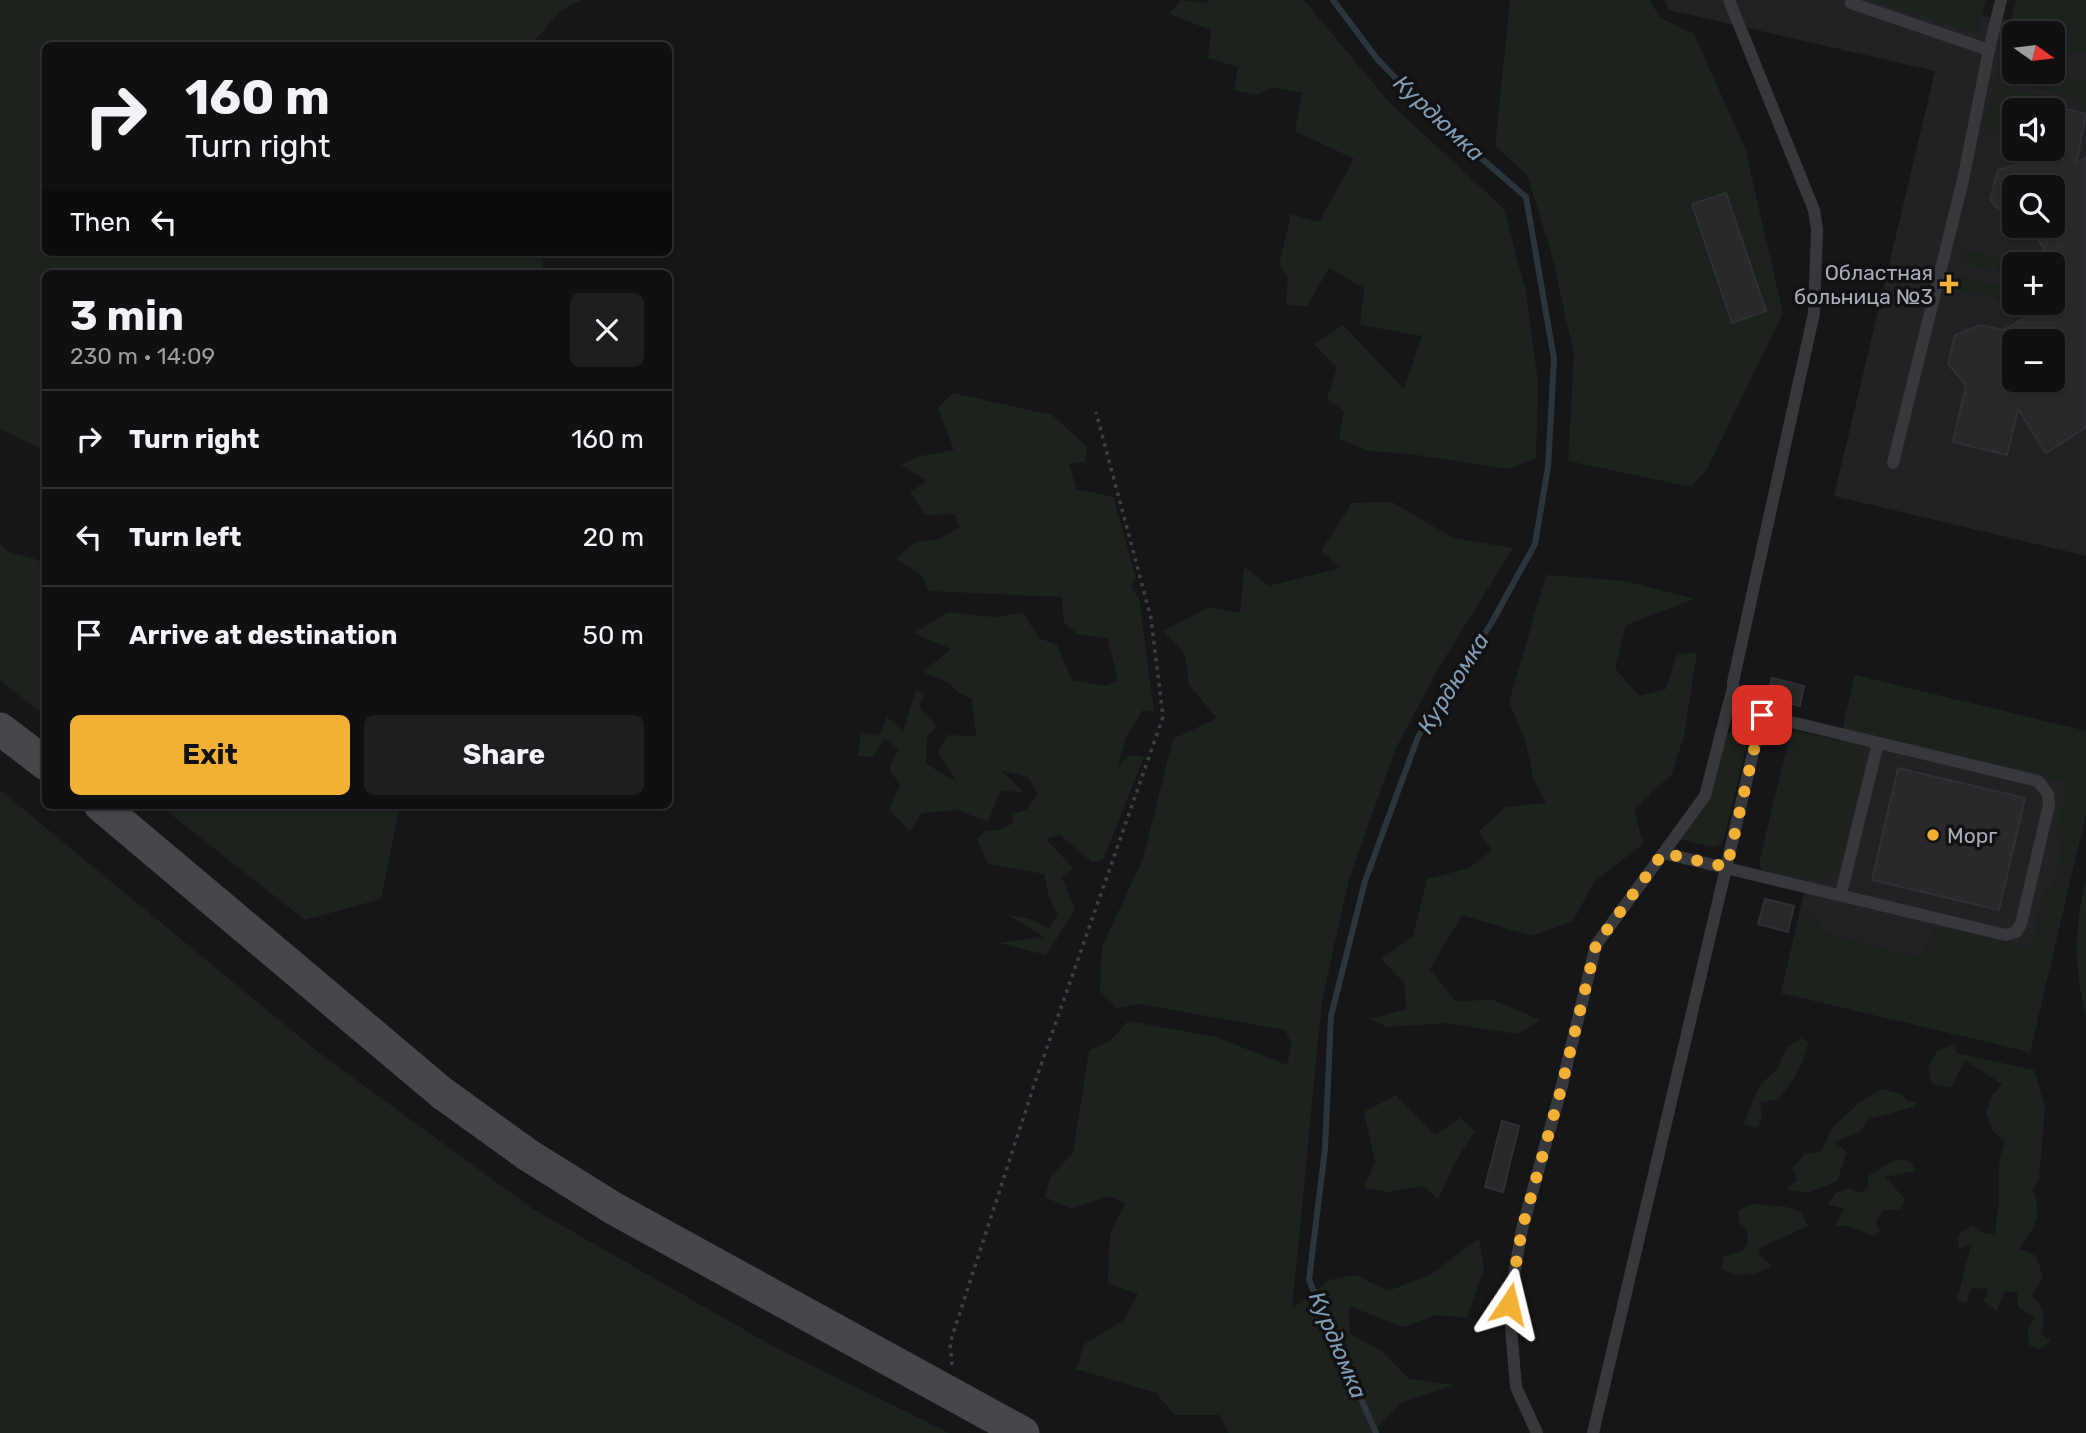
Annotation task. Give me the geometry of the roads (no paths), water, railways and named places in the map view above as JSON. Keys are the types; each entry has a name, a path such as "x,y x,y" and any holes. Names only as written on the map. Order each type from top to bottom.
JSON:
{"main road":[{"path":"0,729 42,761"},
{"path":"105,809 442,1093 527,1155 613,1208 1023,1433"}],"lane":[{"path":"1537,1433 1516,1387 1509,1304 1522,1229 1560,1093 1596,945 1705,796 1732,690 1817,296 1817,229 1814,210 1729,0"},
{"path":"1893,463 1963,180 2001,0"},
{"path":"1847,1 1989,50"},
{"path":"1663,853 2006,935 2016,932 2021,924 2049,805 2048,794 2038,781 1762,715 1734,700 1732,690"},
{"path":"1593,1433 1762,715"},
{"path":"1841,894 1878,743"}],"waterway":[{"name":"Курдюмка","path":"1333,0 1378,60 1436,119 1526,197 1554,359 1548,467 1535,544 1492,622 1418,737 1365,881 1331,1016 1325,1149 1309,1280 1376,1433"}],"place":[{"name":"Областная больница №3","path":"1949,284"},
{"name":"Морг","path":"1933,835"}]}
